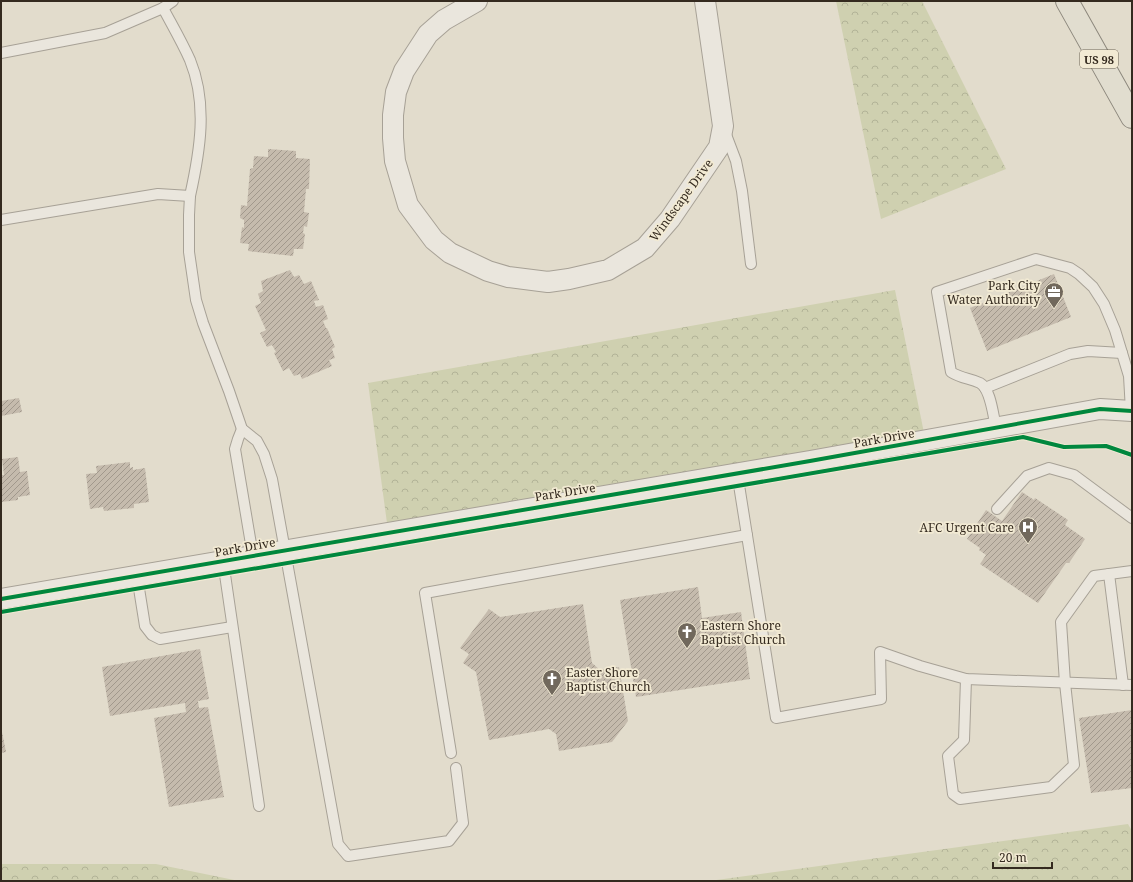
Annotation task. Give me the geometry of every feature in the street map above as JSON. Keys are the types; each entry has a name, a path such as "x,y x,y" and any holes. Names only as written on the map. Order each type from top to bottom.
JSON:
{"main road":[{"name":"US 98","path":"1067,1 1132,117"}],"street":[{"name":"Windscape Drive","path":"477,1 444,20 428,34 404,71 396,92 393,115 395,161 408,205 434,240 450,253 488,271 508,277 548,282 608,270 645,248 670,219 719,147 724,126 705,1"},
{"name":"Park Drive","path":"1,599 738,473 1100,409 1132,411"}],"lane":[{"path":"1,53 105,33 163,8 173,1"},
{"path":"163,8 190,61 200,101 201,118 198,153 190,196 189,215 189,252 196,300 242,429 257,441 264,454 272,479 338,844 348,856 449,841 463,823 456,768"},
{"path":"724,126 736,161 742,190 751,264"},
{"path":"1,220 158,194 190,196"},
{"path":"996,427 990,401 982,384 959,377 951,372 937,292 1036,259 1070,268 1080,274 1093,287 1104,304 1129,376 1132,411"},
{"path":"985,388 1070,354 1088,352 1122,353"},
{"path":"242,429 236,449 254,556"},
{"path":"997,509 1027,476 1049,468 1074,475 1132,518"},
{"path":"738,473 776,718 880,699 880,652 920,666 966,679 1127,685 1109,574"},
{"path":"452,753 425,593 747,535"},
{"path":"223,561 259,806"},
{"path":"966,679 964,740 948,756 953,794 960,799 1051,787 1074,765 1065,683 1061,622 1094,576 1132,571"},
{"path":"137,576 145,626 152,635 160,639 232,627"}],"green space":[{"path":"836,1 922,1 1006,169 881,219"},
{"path":"895,290 924,433 387,523 368,383"},
{"path":"1128,824 1132,831 1132,881 709,881"},
{"path":"1,864 156,864 239,881 1,881"}],"building":[{"path":"268,149 296,151 296,158 310,159 309,189 306,189 304,212 309,213 307,227 304,226 303,233 305,234 303,249 294,249 293,256 248,251 249,244 240,243 242,227 244,228 244,220 240,218 241,205 247,206 250,169 253,168 254,156 268,157"},
{"path":"290,270 294,277 299,275 304,284 311,281 319,300 314,301 316,307 323,305 328,319 323,321 335,347 332,349 335,358 329,360 332,366 302,379 300,374 294,376 289,368 283,371 274,353 276,352 272,345 267,347 260,333 266,330 255,306 261,303 258,294 263,291 261,281"},
{"path":"1054,274 1071,317 987,351 970,308"},
{"path":"19,398 22,412 1,416 1,401"},
{"path":"18,457 20,472 27,471 30,495 18,497 18,500 1,502 1,475 4,475 2,459"},
{"path":"130,462 130,468 133,467 133,470 145,468 149,502 134,504 134,508 104,511 103,507 90,509 86,474 97,473 96,466"},
{"name":"AFC Urgent Care","path":"1022,492 1034,500 1035,498 1068,520 1065,525 1085,539 1069,563 1066,563 1038,603 980,564 986,555 979,550 980,548 967,539 986,510 1002,521"},
{"name":"Eastern Shore Baptist Church","path":"698,587 702,618 741,612 750,679 636,697 620,600"},
{"name":"Easter Shore Baptist Church","path":"583,604 592,663 600,670 619,667 628,721 612,742 559,751 556,734 549,729 489,740 476,672 463,663 469,654 460,648 489,609 500,617"},
{"path":"200,649 209,699 198,701 199,708 208,707 224,797 169,807 154,718 186,712 185,703 110,716 102,667"},
{"path":"1132,710 1132,788 1091,793 1079,718"},
{"path":"1,727 6,752 1,753"}],"cycle path":[{"path":"1,599 810,461 1100,409 1132,411"},
{"path":"1,612 1023,437 1064,447 1106,446 1132,455"}],"place":[{"name":"Park City Water Authority","path":"1054,309"},
{"name":"AFC Urgent Care","path":"1028,544"},
{"name":"Eastern Shore Baptist Church","path":"687,649"},
{"name":"Easter Shore Baptist Church","path":"552,696"}]}
